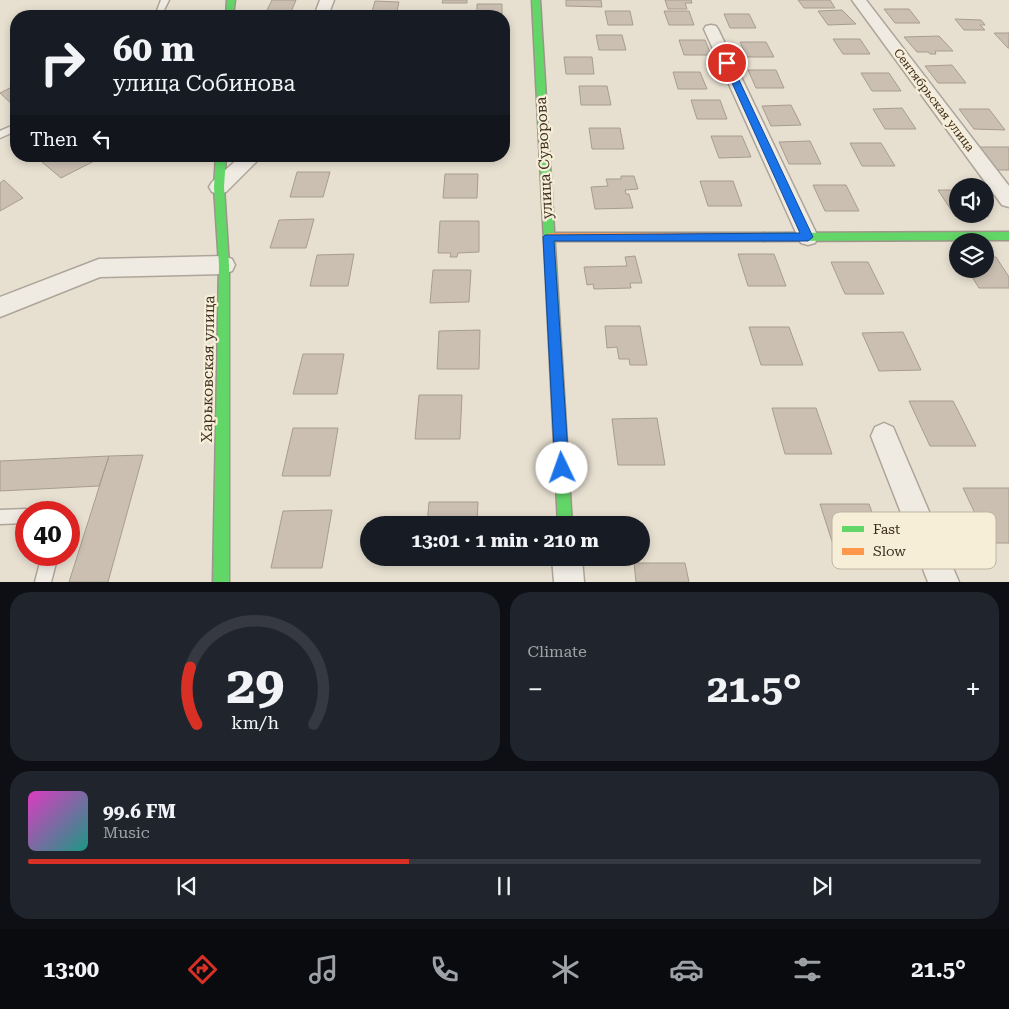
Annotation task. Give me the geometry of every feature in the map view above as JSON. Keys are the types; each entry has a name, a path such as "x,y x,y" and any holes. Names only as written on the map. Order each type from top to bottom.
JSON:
{"street":[{"name":"улица Суворова","path":"536,0 564,516"},
{"name":"Сентябрьская улица","path":"859,0 1009,200"},
{"path":"711,29 808,237"},
{"name":"Харьковская улица","path":"221,162 219,187 224,265 221,582"},
{"path":"219,187 246,162"},
{"path":"548,237 1009,236"},
{"path":"0,307 99,268 224,265"},
{"path":"884,436 915,512"},
{"path":"567,566 568,582"},
{"path":"939,569 944,582"}],"lane":[{"path":"0,517 15,516"},
{"path":"43,582 47,566"}],"building":[{"path":"272,0 296,0 292,10 267,10"},
{"path":"443,0 467,0 467,3 442,3"},
{"path":"566,0 601,0 602,7 566,6"},
{"path":"665,0 691,0 692,3 685,3 687,9 668,9"},
{"path":"798,0 830,0 835,8 804,8"},
{"path":"375,1 399,2 397,10 372,10"},
{"path":"477,4 502,4 502,10 477,10"},
{"path":"884,9 909,9 920,23 895,23"},
{"path":"842,10 856,24 828,25 818,11"},
{"path":"605,11 630,11 633,25 608,25"},
{"path":"664,11 689,11 694,25 669,25"},
{"path":"724,14 749,14 756,28 730,28"},
{"path":"955,19 981,20 985,25 980,25 985,30 964,30"},
{"path":"994,33 1009,33 1009,48 1008,48"},
{"path":"596,35 622,35 626,50 599,50"},
{"path":"939,36 953,51 935,51 936,54 917,52 904,37"},
{"path":"833,39 860,39 870,54 843,54"},
{"path":"679,40 705,40 711,55 684,55"},
{"path":"740,42 766,42 774,57 747,57"},
{"path":"564,57 592,57 594,74 566,74"},
{"path":"952,65 966,83 938,83 925,66"},
{"path":"748,70 776,70 784,88 756,88"},
{"path":"673,72 700,72 707,89 678,89"},
{"path":"861,73 889,73 901,91 872,91"},
{"path":"579,86 607,86 611,105 581,105"},
{"path":"10,88 10,102 0,93"},
{"path":"691,100 720,100 727,119 697,119"},
{"path":"791,105 801,125 771,126 762,106"},
{"path":"902,108 916,129 885,129 873,109"},
{"path":"959,109 989,109 1005,130 974,129"},
{"path":"589,128 620,128 624,149 592,149"},
{"path":"711,136 742,136 751,157 719,158"},
{"path":"810,141 821,164 789,164 779,142"},
{"path":"850,143 881,143 895,166 862,166"},
{"path":"980,147 1009,147 1009,170 997,170"},
{"path":"42,162 92,162 61,178"},
{"path":"297,172 330,172 323,197 290,197"},
{"path":"445,174 478,174 477,198 443,198"},
{"path":"621,176 634,176 638,189 625,190 626,194 629,194 633,208 595,209 591,187 608,186 606,179 621,179"},
{"path":"4,180 23,198 0,211 0,183"},
{"path":"700,181 733,181 742,206 708,206"},
{"path":"813,185 846,185 859,211 825,211"},
{"path":"938,190 949,190 949,207"},
{"path":"314,219 306,248 270,248 279,220"},
{"path":"440,221 479,221 479,252 458,253 457,257 450,257 451,253 438,253"},
{"path":"354,254 348,286 310,286 317,255"},
{"path":"738,254 774,254 786,286 748,286"},
{"path":"635,256 642,283 630,283 631,288 594,289 593,284 587,285 584,267 627,266 625,257"},
{"path":"994,257 996,257 1009,277 1009,288 979,288 973,278 994,278"},
{"path":"831,262 868,262 884,294 845,294"},
{"path":"433,270 471,270 469,302 430,303"},
{"path":"605,326 640,326 647,365 630,365 629,359 619,359 617,347 607,348"},
{"path":"749,327 789,327 803,365 761,365"},
{"path":"480,330 479,369 437,369 439,331"},
{"path":"903,332 921,370 879,371 862,333"},
{"path":"303,354 344,354 337,394 293,394"},
{"path":"419,395 462,395 460,439 415,439"},
{"path":"909,401 953,401 976,446 930,446"},
{"path":"772,408 816,408 832,454 785,454"},
{"path":"657,418 665,465 618,465 612,419"},
{"path":"293,428 338,428 330,476 282,476"},
{"path":"143,455 108,582 69,582 74,566 80,566 80,547 109,456"},
{"path":"109,456 99,486 0,491 0,461"},
{"path":"963,488 1009,488 1009,543 996,543 996,512 974,512"},
{"path":"429,502 478,502 477,516 428,516"},
{"path":"820,504 869,504 872,512 832,512 832,541"},
{"path":"332,510 322,568 271,568 283,511"},
{"path":"650,563 685,563 689,582 636,582 634,566 650,566"}],"traffic: fast":[{"path":"230,10 231,0"},
{"path":"536,0 565,516"},
{"path":"221,162 219,187 224,265 221,582"},
{"path":"764,237 1009,236"}],"traffic: slow":[{"path":"549,237 764,237"}],"route":[{"path":"562,468 548,237 808,237 727,63"}]}
